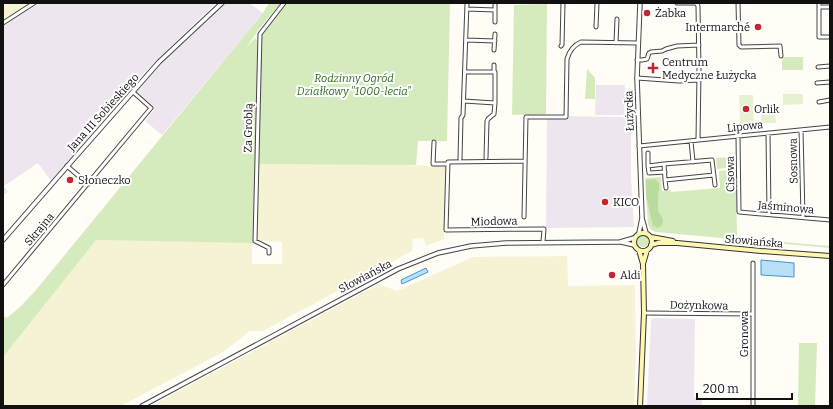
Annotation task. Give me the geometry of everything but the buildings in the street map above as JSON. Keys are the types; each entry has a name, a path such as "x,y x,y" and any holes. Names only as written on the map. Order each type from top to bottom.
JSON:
{"main road":[{"path":"640,406 644,313 644,264 647,250 652,241 651,237 646,233 641,232 634,238 634,245 639,250 644,264"},
{"name":"Słowiańska","path":"651,237 677,243"},
{"name":"Słowiańska","path":"651,245 658,243 677,243 830,256"},
{"path":"639,250 647,250"}],"street":[{"path":"3,23 34,3"},
{"name":"Jana III Sobieskiego","path":"3,240 165,56 222,3"},
{"name":"Za Groblą","path":"269,253 269,248 255,241 260,34 284,3"},
{"path":"460,159 461,118 464,115 467,3"},
{"path":"561,46 562,3"},
{"path":"596,27 597,3"},
{"name":"Łużycka","path":"639,233 642,218 637,78 640,3"},
{"path":"677,3 698,4 698,140"},
{"path":"738,3 739,45 741,47 780,46 781,56"},
{"path":"495,22 496,5"},
{"path":"828,37 819,37 818,5 830,7"},
{"path":"467,9 495,10"},
{"path":"616,43 617,19"},
{"path":"494,50 495,34"},
{"path":"466,40 495,41"},
{"path":"524,217 526,117 566,117 567,59 575,45 581,42 638,43"},
{"path":"637,60 647,59 650,52 662,51 677,46 699,45"},
{"path":"486,158 487,121 494,114 494,65"},
{"path":"818,67 830,66"},
{"path":"465,72 494,72"},
{"path":"637,78 679,81 699,80"},
{"path":"817,83 830,82"},
{"name":"Skrajna","path":"3,285 151,108 133,92"},
{"path":"820,102 830,100"},
{"path":"464,101 495,102"},
{"name":"Lipowa","path":"640,146 830,127"},
{"name":"Sosnowa","path":"801,130 803,217"},
{"path":"768,133 769,214"},
{"name":"Cisowa","path":"738,136 739,212"},
{"path":"691,141 693,162"},
{"path":"434,142 433,164 448,164 448,162 525,161"},
{"path":"648,153 649,173 665,172"},
{"path":"648,166 712,160 715,185"},
{"name":"Miodowa","path":"448,164 446,230 544,229 543,242"},
{"path":"664,164 666,188"},
{"path":"67,166 88,184"},
{"path":"665,180 714,176"},
{"name":"Jaśminowa","path":"739,212 830,220"},
{"name":"Łużycka","path":"642,218 646,233"},
{"name":"Słowiańska","path":"620,242 634,238"},
{"name":"Słowiańska","path":"142,406 398,269 438,253 495,243 620,242 634,245"},
{"name":"Gronowa","path":"752,406 753,263"},
{"name":"Dożynkowa","path":"644,313 753,314"}],"shaded area":[{"path":"3,3 30,3 3,21"},
{"path":"38,3 216,3 145,72 51,181 38,163 4,186 8,192 3,195 3,26"},
{"path":"223,3 249,3 263,13 162,135 145,121 155,109 132,89 163,56"},
{"path":"596,85 625,85 624,115 595,115"},
{"path":"547,116 629,117 631,134 631,177 634,227 546,228"},
{"path":"259,162 446,166 444,239 426,246 423,238 413,239 412,251 263,331 250,331 223,352 121,406 3,406 3,357 95,240 252,242 252,264 282,264 282,242 257,241"},
{"path":"567,256 568,286 635,285 636,353 634,406 151,406 379,284 397,291 473,257"},
{"path":"653,318 695,319 694,397 702,398 702,406 647,406 651,321"}],"green space":[{"path":"269,3 281,3 259,29 246,48 255,38 258,42 253,243 96,240 3,357 3,316 7,318 36,290 263,13"},
{"name":"Rodzinny Ogród Działkowy \"1000-lecia\"","path":"287,3 450,3 447,141 418,141 416,165 258,164 261,35"},
{"path":"547,4 546,114 512,115 514,5"},
{"path":"782,57 803,57 803,70 782,70"},
{"path":"587,69 595,78 595,99 585,99"},
{"path":"783,94 803,94 803,104 783,105"},
{"name":"Orlik","path":"739,95 753,95 754,124 740,124"},
{"path":"775,114 776,123 761,123 761,115"},
{"path":"734,157 735,167 717,169 716,158"},
{"path":"734,169 734,172 736,172 737,238 830,246 830,248 656,232 650,228 648,224 645,178 661,177 662,191 670,190 671,192 720,188 719,171"},
{"path":"654,179 659,185 658,212 663,220 661,227 658,228 653,226 646,196 646,180"},
{"path":"641,235 645,235 649,241 645,247 641,247 637,243 637,239"},
{"path":"799,343 817,343 815,406 798,406"}],"water":[{"path":"761,260 794,263 794,277 761,275"},
{"path":"426,268 428,272 402,284 401,280"}],"place":[{"name":"Żabka","path":"647,13"},
{"name":"Intermarché","path":"758,27"},
{"name":"Centrum Medyczne Łużycka","path":"653,68"},
{"name":"Orlik","path":"746,109"},
{"name":"Słoneczko","path":"70,180"},
{"name":"KICO","path":"605,202"},
{"name":"Aldi","path":"612,275"}]}
